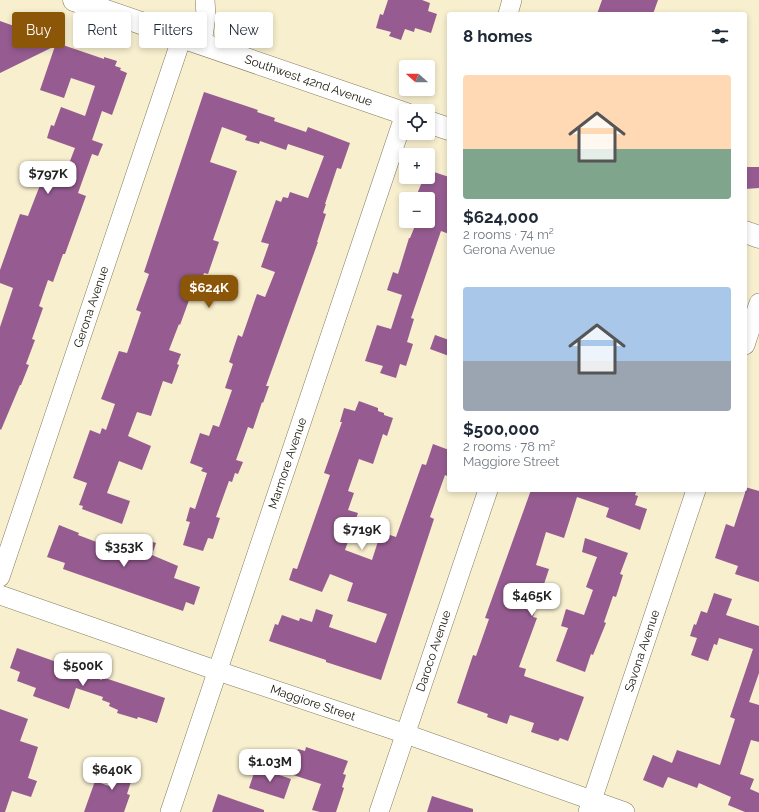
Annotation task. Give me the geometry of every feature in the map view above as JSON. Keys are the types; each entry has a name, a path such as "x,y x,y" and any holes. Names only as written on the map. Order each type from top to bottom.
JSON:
{"main road":[{"name":"Southwest 42nd Avenue","path":"74,0 139,22"},
{"name":"Southwest 42nd Avenue","path":"207,45 399,112"},
{"path":"435,124 447,128"},
{"path":"747,233 759,237"}],"street":[{"name":"Gerona Avenue","path":"205,0 206,12"},
{"path":"509,12 512,0"},
{"name":"Gerona Avenue","path":"0,577 189,48"},
{"name":"Marmore Avenue","path":"170,812 399,135"},
{"path":"747,339 759,303"},
{"name":"Daroco Avenue","path":"379,812 487,492"},
{"name":"Savona Avenue","path":"590,806 695,492"},
{"name":"Maggiore Street","path":"0,595 406,734 590,806 625,812"}],"building":[{"path":"388,0 422,0 430,3 428,11 437,14 431,33 415,28 414,32 405,29 401,40 389,36 391,32 376,28 380,14 383,15"},
{"path":"602,0 658,0 654,12 598,12"},
{"path":"0,21 12,25 12,48 51,48 0,73"},
{"path":"65,46 104,59 104,57 117,61 115,66 121,68 120,70 127,73 112,115 102,111 92,140 103,144 98,156 92,154 78,193 86,196 53,282 48,280 39,306 43,308 32,339 35,340 26,364 29,365 1,430 0,327 13,288 0,283 0,270 20,214 28,216 42,180 54,184 59,172 65,174 75,148 47,138 51,125 54,126 61,107 85,116 95,86 71,78 64,98 40,90 54,48 65,48"},
{"path":"204,92 258,110 257,112 275,118 274,121 306,132 308,127 350,143 341,169 337,168 325,204 323,213 326,214 318,242 266,386 269,386 263,403 262,402 253,429 248,427 236,460 243,462 238,474 235,473 232,482 229,481 216,517 220,518 213,539 208,538 203,551 183,545 190,522 186,521 190,507 195,509 207,473 201,471 203,468 190,463 200,433 209,436 213,425 219,427 232,390 225,388 233,364 229,362 238,335 242,337 257,294 265,297 275,272 261,267 269,244 261,242 276,200 281,202 283,197 288,198 290,192 308,198 324,156 288,144 286,150 260,141 259,144 245,140 247,136 222,127 210,162 237,171 213,240 219,242 208,274 204,273 197,294 192,292 169,350 181,354 177,364 179,365 172,384 163,381 151,416 137,412 128,436 151,446 142,470 119,461 107,493 130,501 122,524 82,509 83,506 79,505 87,483 73,478 90,430 100,434 102,428 106,430 115,404 101,399 119,351 127,353 137,324 141,312 136,310 149,274 144,272"},
{"path":"747,167 759,167 759,188 747,189"},
{"path":"435,172 447,176 447,233 441,231 411,318 414,319 407,342 413,344 406,366 400,364 396,378 380,373 383,366 365,361 377,325 391,329 402,295 387,290 393,272 398,274 409,238 414,228 435,228 435,192 418,192 421,184 435,184"},
{"path":"435,335 447,339 447,355 430,349"},
{"path":"359,401 378,408 378,411 384,413 384,415 393,418 387,436 383,434 373,464 359,459 348,491 354,493 348,510 358,513 345,550 372,560 381,532 396,537 422,464 426,465 433,444 447,449 447,476 445,475 430,517 434,519 381,680 269,641 275,624 278,625 282,615 299,621 300,618 312,622 316,609 333,615 329,627 376,643 387,614 347,601 353,583 330,574 322,592 289,580 293,568 297,569 330,475 324,473 342,422 340,422 344,408 355,411"},
{"path":"747,488 759,491 759,582 735,574 738,566 715,558 726,524 734,527 745,493 747,492"},
{"path":"530,492 636,492 635,495 638,496 635,505 647,509 640,530 606,517 609,508 577,497 564,538 546,532 536,565 549,569 533,617 537,618 519,667 526,669 524,676 584,697 568,741 560,738 558,741 531,732 534,723 510,715 507,724 487,717 488,714 457,703 473,655 476,656 489,619 485,618"},
{"path":"59,525 79,533 78,535 131,555 138,537 156,543 152,555 178,566 174,578 200,587 194,605 186,602 183,611 63,569 65,563 47,557"},
{"path":"585,538 628,553 620,574 623,575 616,597 613,596 604,622 606,623 593,655 591,654 585,672 556,661 568,628 561,626 566,609 584,615 593,590 586,587 597,557 582,552"},
{"path":"714,593 732,599 726,615 759,626 759,673 749,702 759,705 759,742 751,740 740,774 754,779 750,789 759,793 759,812 745,812 728,805 731,797 699,783 697,788 668,777 663,788 643,780 653,755 672,763 677,750 720,765 735,719 730,717 753,649 719,638 717,645 714,644 708,661 691,655 697,638 690,636 694,624 696,625 701,611 707,613"},
{"path":"17,648 102,680 102,677 165,698 157,723 138,717 137,719 117,713 118,710 109,706 110,703 102,700 103,697 76,688 69,709 33,696 36,688 17,681 20,672 10,668"},
{"path":"0,709 28,719 20,741 38,747 28,778 37,781 31,797 12,791 5,812 0,812"},
{"path":"306,747 348,761 343,774 346,775 342,787 344,788 336,812 320,812 312,810 321,784 287,773 291,760 293,761 298,749 305,751"},
{"path":"118,760 136,766 127,794 130,795 124,812 84,812 95,781 109,786"},
{"path":"256,767 291,779 284,799 249,788"},
{"path":"218,794 264,810 264,812 212,812"},
{"path":"432,796 473,809 473,812 427,812"}]}
